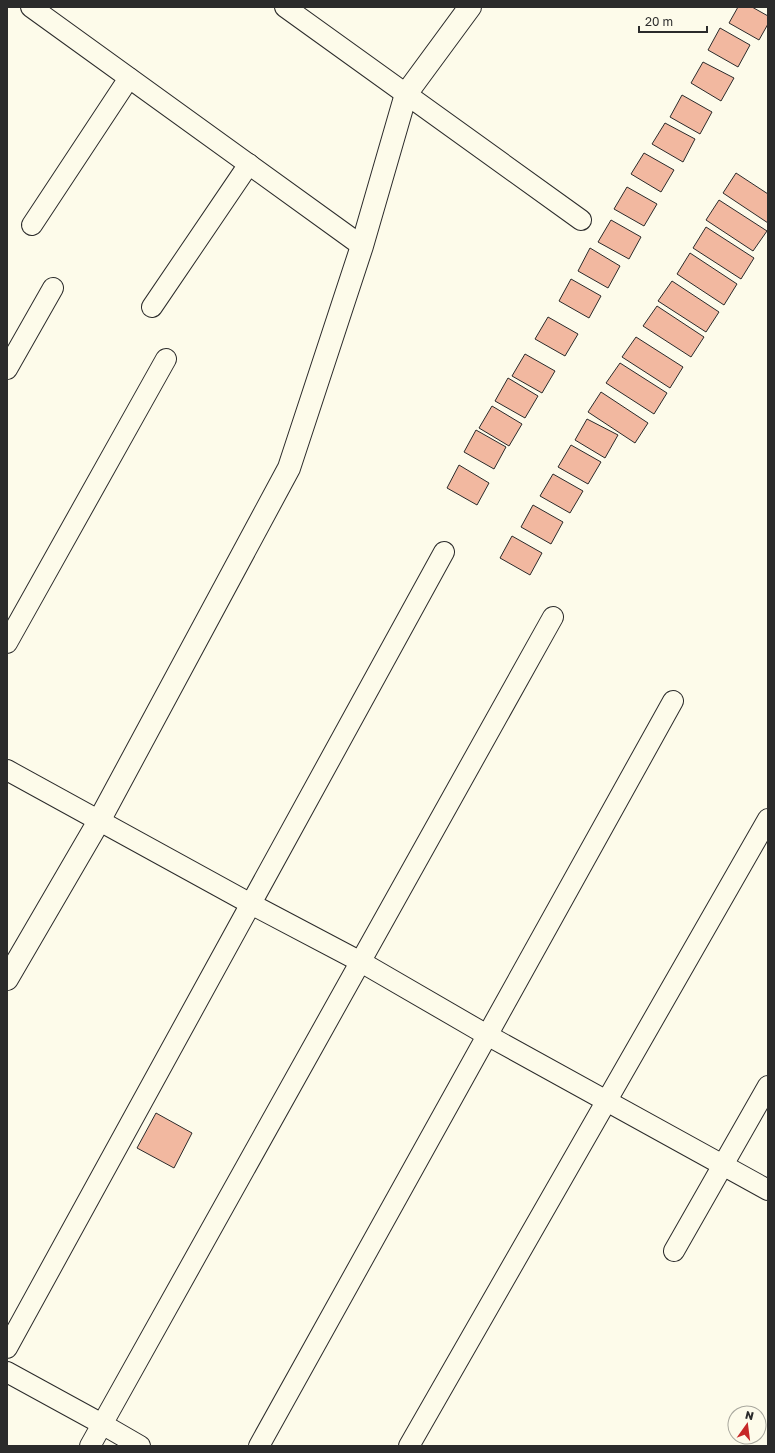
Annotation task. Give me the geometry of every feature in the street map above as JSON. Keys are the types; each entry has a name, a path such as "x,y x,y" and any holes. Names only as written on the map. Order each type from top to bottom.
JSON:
{"street":[{"path":"31,7 362,246"},
{"path":"7,979 99,820 289,468 362,246 406,94 470,7"},
{"path":"295,10 406,94 581,220"},
{"path":"32,225 129,78"},
{"path":"152,307 249,164"},
{"path":"7,369 53,288"},
{"path":"7,643 166,359"},
{"path":"7,1348 444,552"},
{"path":"90,1446 553,617"},
{"path":"259,1446 674,701"},
{"path":"7,770 251,904 361,962 488,1035 768,1190"},
{"path":"409,1446 768,819"},
{"path":"674,1251 768,1086"},
{"path":"7,1372 140,1446"}],"building":[{"path":"738,7 752,7 768,16 768,24 759,40 729,23"},
{"path":"720,28 750,45 738,67 708,50"},
{"path":"703,62 734,78 721,101 691,83"},
{"path":"682,95 712,112 700,134 670,117"},
{"path":"665,123 695,139 683,162 652,144"},
{"path":"644,153 674,170 661,192 631,174"},
{"path":"736,173 768,194 768,223 723,193"},
{"path":"627,187 657,204 644,226 614,209"},
{"path":"719,200 767,231 753,251 706,220"},
{"path":"611,220 641,237 629,259 598,242"},
{"path":"706,227 754,258 741,279 693,248"},
{"path":"590,248 620,266 608,288 578,271"},
{"path":"690,253 737,284 724,305 677,274"},
{"path":"571,279 601,296 589,318 559,301"},
{"path":"672,281 719,312 706,332 658,301"},
{"path":"657,306 704,337 691,357 643,326"},
{"path":"548,317 578,334 565,356 535,339"},
{"path":"636,337 683,367 670,388 622,357"},
{"path":"525,354 555,371 542,393 512,376"},
{"path":"620,363 667,393 654,414 606,383"},
{"path":"508,378 538,396 525,418 495,401"},
{"path":"601,392 648,423 635,443 588,412"},
{"path":"492,406 522,424 509,446 479,428"},
{"path":"587,419 618,435 605,458 575,440"},
{"path":"476,430 506,447 494,469 464,452"},
{"path":"571,445 601,462 588,484 558,467"},
{"path":"459,465 489,483 477,505 447,488"},
{"path":"553,474 583,491 570,513 540,496"},
{"path":"533,505 563,522 551,544 521,527"},
{"path":"512,536 542,553 530,575 500,558"},
{"path":"156,1113 192,1133 174,1168 137,1148"}]}
